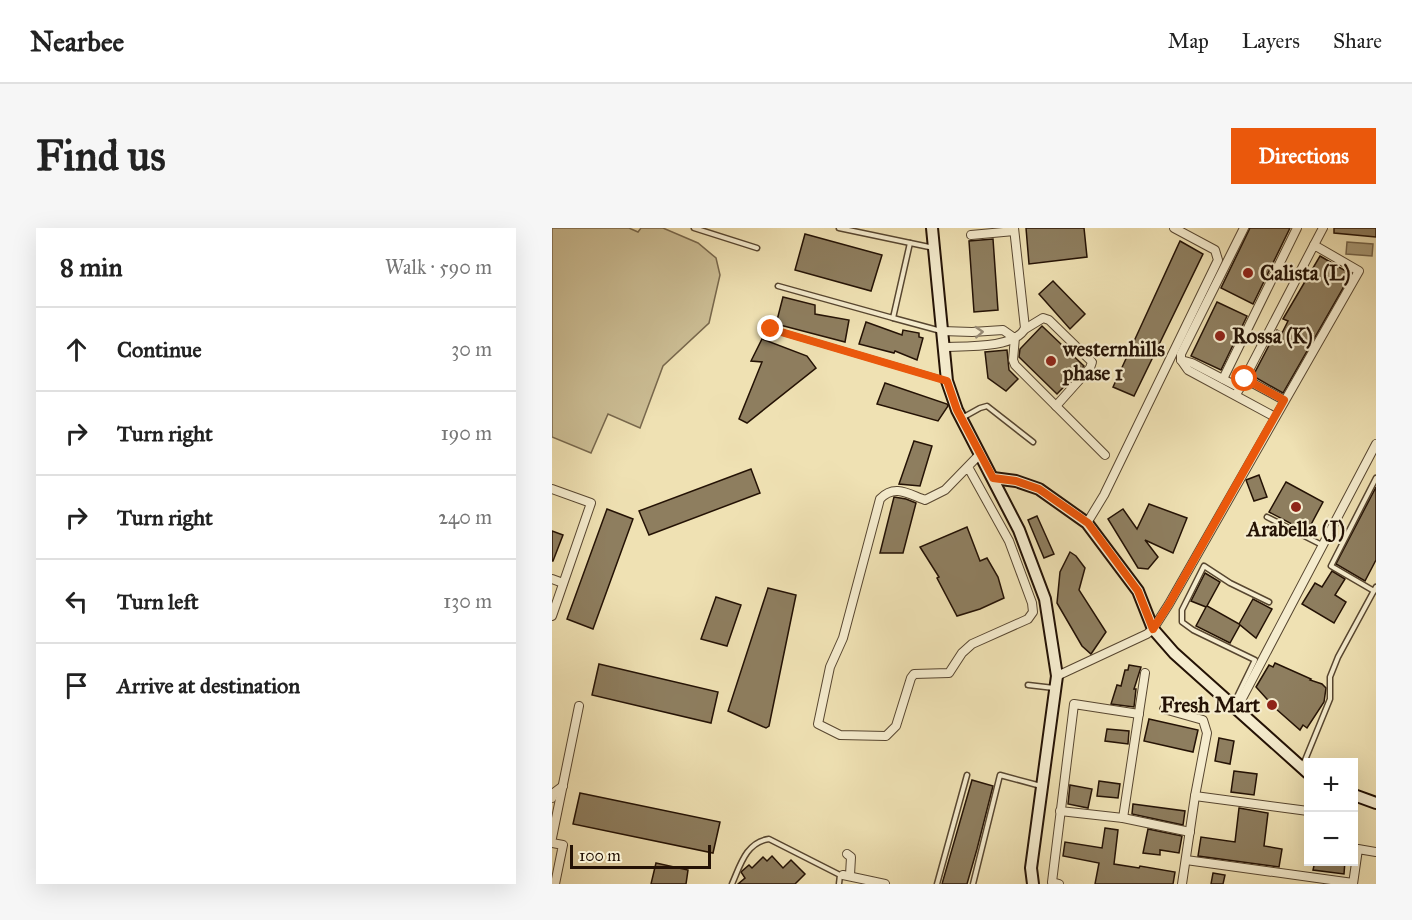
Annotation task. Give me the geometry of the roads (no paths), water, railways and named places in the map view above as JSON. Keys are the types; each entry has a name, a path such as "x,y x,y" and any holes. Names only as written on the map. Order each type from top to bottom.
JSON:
{"street":[{"path":"932,228 947,381 962,419 1019,530 1045,599 1057,676 1032,868 1033,884"},
{"path":"1088,523 1104,495 1218,260 1215,250 1174,228"},
{"path":"1238,392 1188,370 1181,360 1181,354 1244,228"},
{"path":"1223,379 1297,228"},
{"path":"1238,392 1323,228"},
{"path":"971,235 1014,229 1024,329"},
{"path":"1057,676 1147,634 1153,629 1169,604 1359,270 1314,245"},
{"path":"943,346 1003,344 1043,318 1049,320 1092,362 1090,368 1056,406"},
{"path":"942,331 1003,330 1014,337"},
{"path":"1014,337 1012,360 1015,365 1105,455"},
{"path":"1181,360 1223,379 1275,417"},
{"path":"1245,379 1284,400"},
{"path":"1234,708 1376,444"},
{"path":"969,467 1009,541 1034,612 1028,619 972,644 962,653 948,673 914,674 910,678 896,726 886,735 840,735 818,724 830,667 843,638 880,499 886,494 899,491 914,494 925,500 945,490 981,454"},
{"path":"993,478 1016,481 1039,489 1088,523 1138,591 1153,629 1174,653 1304,770"},
{"path":"552,489 591,503 552,616"},
{"path":"552,579 563,583"},
{"path":"1124,818 1145,673"},
{"path":"1059,884 1052,882 1074,704 1139,714"},
{"path":"552,838 579,706"},
{"path":"1164,709 1203,720 1208,733 1195,796 1182,884"},
{"path":"552,798 555,792 563,786"},
{"path":"1195,796 1304,810"},
{"path":"1358,797 1376,803"},
{"path":"1060,811 1124,818 1190,832"},
{"path":"552,843 562,845 555,884"},
{"path":"1186,860 1353,884 1358,849 1376,852"},
{"path":"847,854 851,857 844,875 883,884"}],"lane":[{"path":"694,228 757,248"},
{"path":"839,228 934,248"},
{"path":"893,318 910,243"},
{"path":"778,286 942,331"},
{"path":"771,329 947,381"},
{"path":"962,419 987,406 1033,442"},
{"path":"1310,758 1330,699 1330,677 1338,657 1375,589 1331,566 1376,478"},
{"path":"1267,517 1322,546"},
{"path":"1234,708 1255,660 1193,630 1182,622 1182,610 1204,566 1230,583 1269,602"},
{"path":"1028,685 1055,688"},
{"path":"937,884 968,775"},
{"path":"973,884 1000,775 1042,786"},
{"path":"732,884 745,854 756,844 768,839 844,875 839,884"}],"place":[{"name":"Calista (L)","path":"1248,273"},
{"name":"Rossa (K)","path":"1220,336"},
{"name":"westernhills phase 1","path":"1051,361"},
{"name":"Arabella (J)","path":"1296,507"},
{"name":"Fresh Mart","path":"1272,705"}]}
